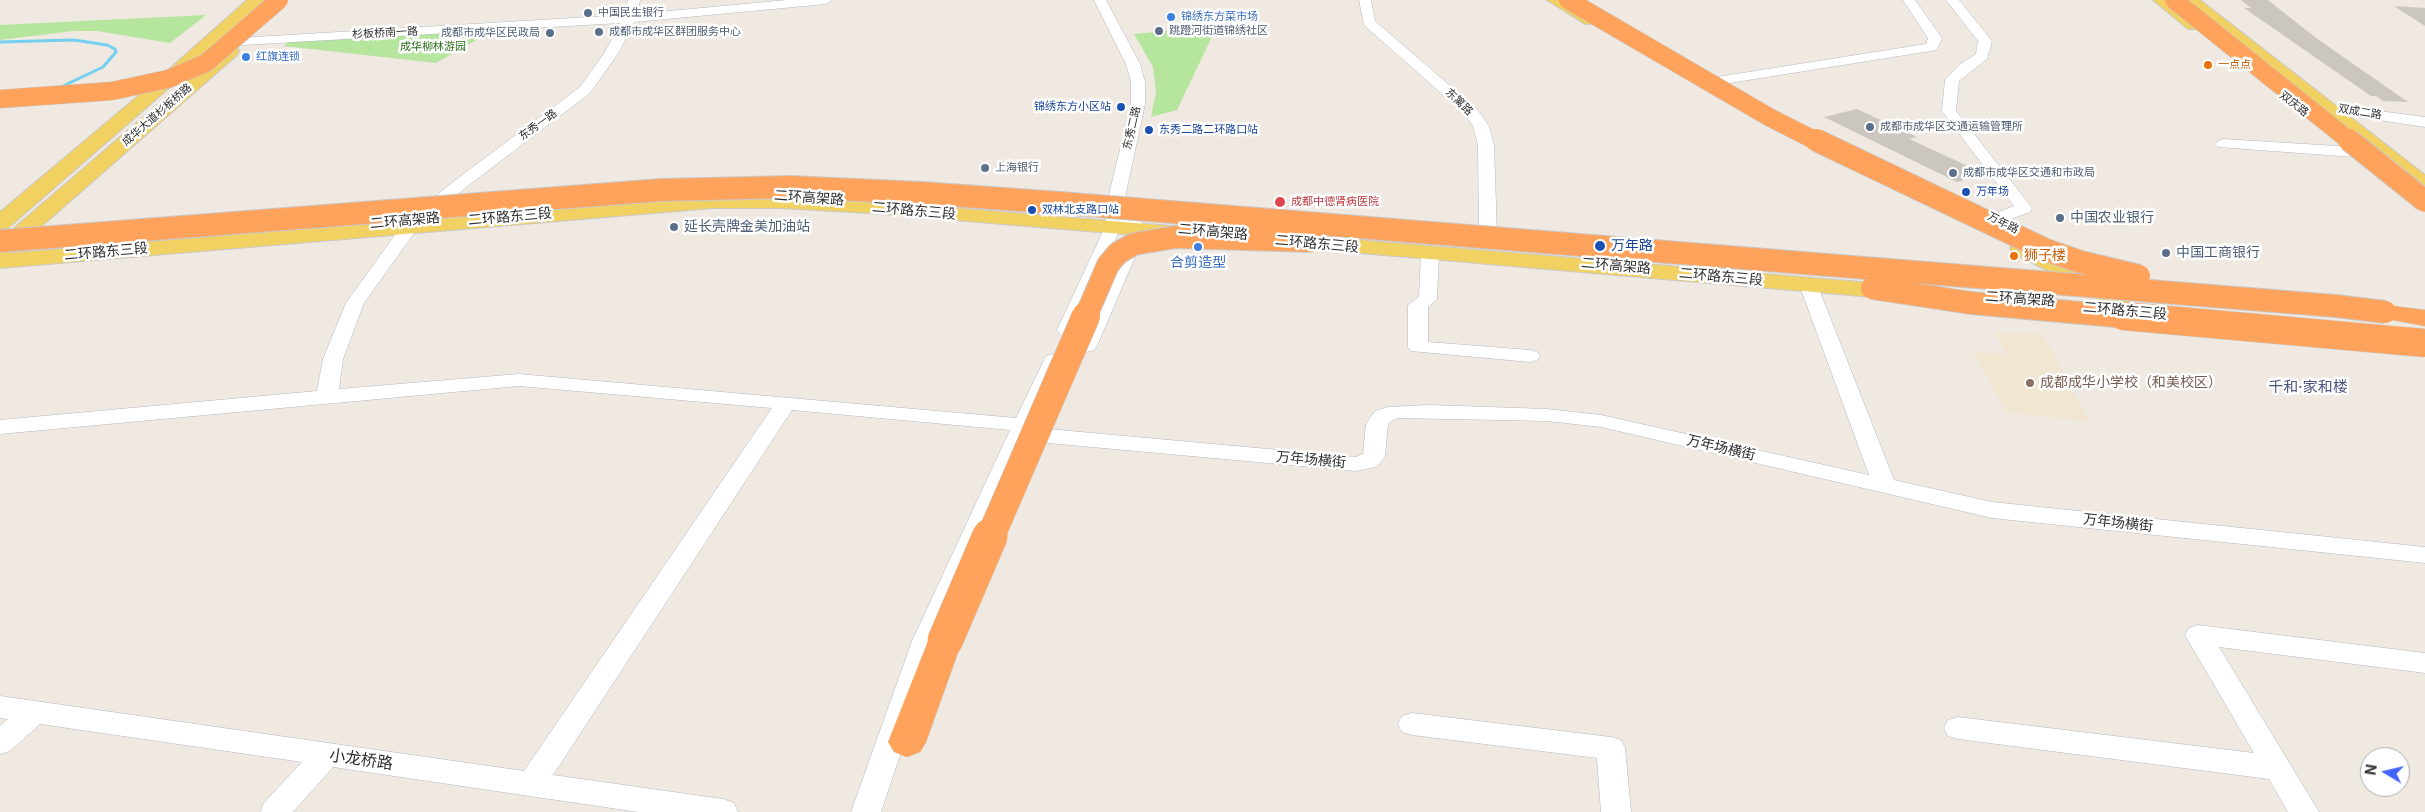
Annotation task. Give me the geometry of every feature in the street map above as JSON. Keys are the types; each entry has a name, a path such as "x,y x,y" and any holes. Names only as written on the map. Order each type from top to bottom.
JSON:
{"highway":[{"path":"0,94 117,86 170,73 201,58 267,0"},
{"path":"0,99 112,91 168,80 206,63 279,0"},
{"path":"1568,0 1769,117 1871,168 2046,250 2090,264 2166,282 2336,306"},
{"path":"2174,0 2425,201"},
{"name":"二环高架路","path":"0,241 705,188 790,187 922,192 1105,204 2336,306 2425,317"},
{"name":"二环高架路","path":"0,254 666,198 762,195 818,198 1872,288 2351,326 2425,336"},
{"path":"1105,204 1174,205 1801,254 1919,270"},
{"path":"907,742 945,641 1108,265 1118,253 1134,244 1149,240 1176,237 1252,241 1311,241"},
{"path":"1872,288 1971,302 2365,336 2425,343"}],"main road":[{"name":"成华大道杉板桥路","path":"0,223 163,84 256,0"},
{"name":"成华大道杉板桥路","path":"0,254 290,0"},
{"name":"万年路","path":"1555,0 1764,122 2092,284 2130,312"},
{"name":"万年路","path":"1581,0 1770,112 1997,219 2120,286 2156,314"},
{"name":"双庆路","path":"2162,0 2425,209"},
{"name":"双庆路","path":"2190,0 2425,185"},
{"path":"1656,60 1676,65 1681,61 1677,57"},
{"name":"二环路东三段","path":"0,233 446,197 660,183 756,180 888,186 2354,305 2425,317"},
{"name":"二环路东三段","path":"0,261 659,205 745,202 870,207 2425,336"}],"street":[{"name":"东秀一路","path":"327,396 333,358 356,303 411,226 585,90 612,52 628,19 634,0"},
{"name":"杉板桥南一路","path":"243,41 628,19 826,0"},
{"name":"东秀二路","path":"1100,0 1133,64 1138,82 1138,104 1105,204 1114,228"},
{"name":"东篱路","path":"1365,0 1368,22 1472,112 1481,126 1486,145 1488,236"},
{"path":"1717,81 1932,47 1935,38 1909,0"},
{"path":"1952,0 1985,41 1982,56 1952,80 1949,111 2024,208 1997,219"},
{"name":"双成二路","path":"2299,108 2425,122"},
{"name":"双成二路","path":"2330,111 2425,128"},
{"path":"2223,144 2354,152"},
{"path":"870,812 961,642 1138,229 1105,204"},
{"path":"866,812 925,641 1022,425 1114,228"},
{"path":"1430,253 1428,299 1418,305 1418,348 1530,356"},
{"path":"1808,284 1884,485"},
{"path":"0,427 519,380 1022,425"},
{"path":"531,784 786,403"},
{"name":"万年场横街","path":"1048,436 1356,464 1368,462 1374,456 1377,424 1383,416 1396,412 1429,411 1547,415 1601,421 1992,510 2425,554"},
{"path":"2304,812 2198,635 2425,663"},
{"name":"小龙桥路","path":"0,707 531,784 601,803 723,812"},
{"path":"0,743 34,713"},
{"path":"1412,724 1611,748 1616,812"},
{"path":"1958,728 2278,768"},
{"path":"275,812 326,755"}],"shaded area":[{"name":"成都成华小学校（和美校区）","path":"1995,332 2043,334 2090,422 2006,412 1973,352 2006,354"}],"green space":[{"path":"206,15 170,43 97,31 73,31 0,40 0,25"},
{"path":"1217,26 1177,110 1151,117 1156,92 1153,67 1134,34"},
{"name":"成华柳林游园","path":"480,30 492,31 436,63 284,46 289,41"}],"building":[{"path":"2241,0 2268,0 2316,38 2408,102 2383,101 2376,96 2371,96 2244,8 2251,8"},
{"path":"2394,6 2425,8 2425,26"},
{"path":"1857,109 1917,137 1909,139 1970,167 1968,179 1957,182 1824,117"}],"waterway":[{"path":"0,42 74,40 107,45 115,49 116,52 103,67 61,87"}],"place":[{"name":"中国民生银行","path":"588,13"},
{"name":"锦绣东方菜市场","path":"1171,17"},
{"name":"跳蹬河街道锦绣社区","path":"1159,31"},
{"name":"成都市成华区群团服务中心","path":"599,32"},
{"name":"成都市成华区民政局","path":"550,33"},
{"name":"红旗连锁","path":"246,57"},
{"name":"一点点","path":"2208,65"},
{"name":"锦绣东方小区站","path":"1121,107"},
{"name":"成都市成华区交通运输管理所","path":"1870,127"},
{"name":"东秀二路二环路口站","path":"1149,130"},
{"name":"上海银行","path":"985,168"},
{"name":"成都市成华区交通和市政局","path":"1953,173"},
{"name":"万年场","path":"1966,192"},
{"name":"成都中德肾病医院","path":"1280,202"},
{"name":"双林北支路口站","path":"1032,210"},
{"name":"中国农业银行","path":"2060,218"},
{"name":"延长壳牌金美加油站","path":"674,227"},
{"name":"万年路","path":"1600,246"},
{"name":"合剪造型","path":"1198,247"},
{"name":"中国工商银行","path":"2166,253"},
{"name":"狮子楼","path":"2014,256"},
{"name":"成都成华小学校（和美校区）","path":"2030,383"}],"district":[{"name":"千和·家和楼","path":"2308,387"}]}
